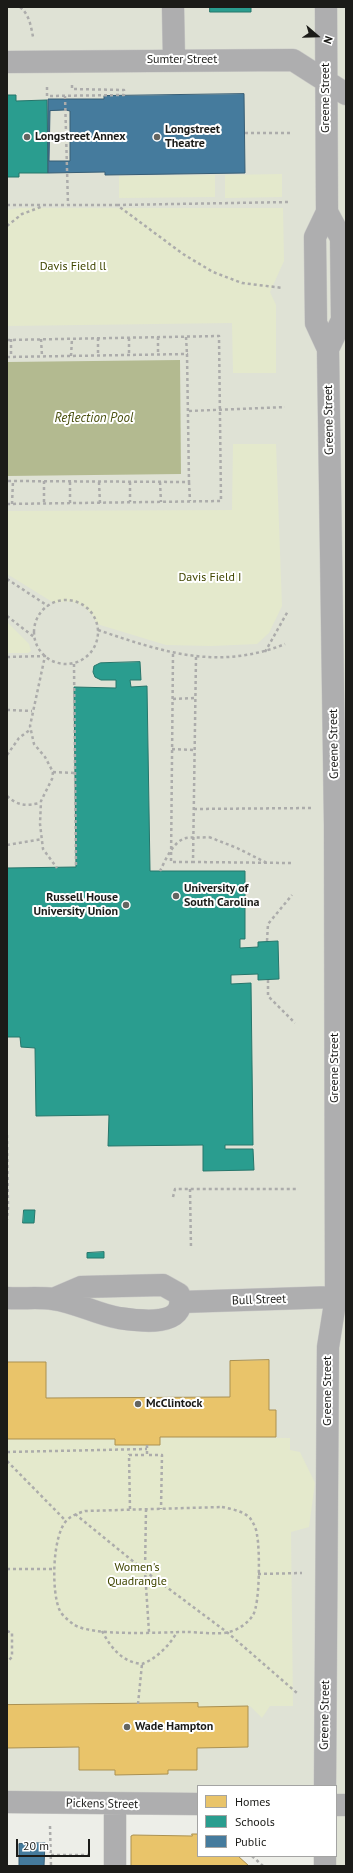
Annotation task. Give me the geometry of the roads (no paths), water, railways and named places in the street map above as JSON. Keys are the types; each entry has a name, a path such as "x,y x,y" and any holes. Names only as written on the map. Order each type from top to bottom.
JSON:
{"street":[{"path":"173,7 174,60"},
{"name":"Greene Street","path":"325,1785 328,1347 336,1297 335,825 328,349 316,323 316,237 327,212 326,7"},
{"name":"Sumter Street","path":"7,62 293,60 346,94"},
{"path":"7,1298 53,1299 118,1318 162,1321 171,1317 178,1311 181,1302 179,1294 163,1285 81,1287 53,1299"},
{"name":"Bull Street","path":"181,1302 336,1297"},
{"name":"Pickens Street","path":"7,1802 197,1804"},
{"path":"106,1860 115,1804"}],"water":[{"name":"Reflection Pool","path":"180,360 181,474 7,476 7,362"}],"place":[{"name":"Longstreet Annex","path":"27,137"},
{"name":"Longstreet Theatre","path":"157,137"},
{"name":"University of South Carolina","path":"176,896"},
{"name":"Russell House University Union","path":"126,905"},
{"name":"McClintock","path":"138,1404"},
{"name":"Wade Hampton","path":"127,1727"}],"park label":[{"name":"Davis Field ll","path":"73,267"},
{"name":"Davis Field I","path":"210,578"},
{"name":"Women's Quadrangle","path":"137,1575"}]}
